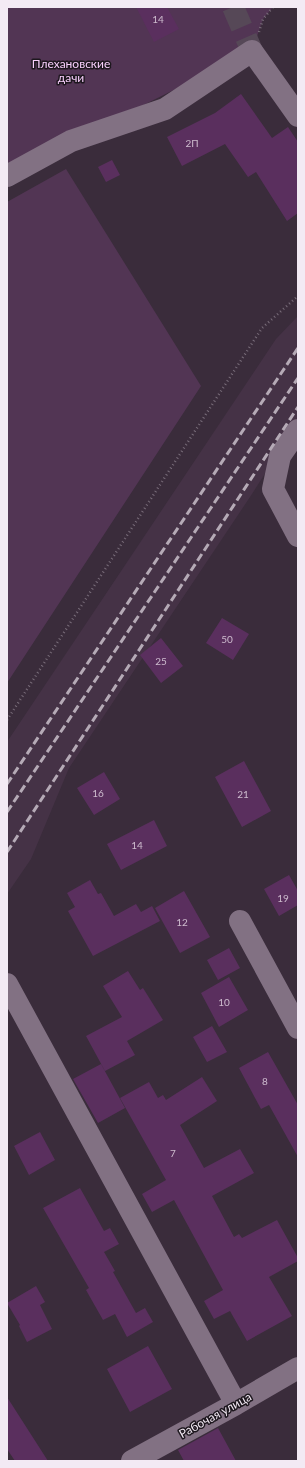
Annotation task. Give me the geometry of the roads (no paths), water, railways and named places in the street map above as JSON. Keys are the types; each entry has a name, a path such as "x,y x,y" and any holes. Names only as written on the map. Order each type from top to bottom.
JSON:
{"street":[{"path":"7,176 71,141 165,109 252,51 298,116"},
{"path":"298,430 280,456 273,489 298,536"},
{"path":"240,921 298,1028"},
{"path":"7,984 236,1404"},
{"name":"Рабочая улица","path":"132,1461 298,1368"}],"tunnel":[{"path":"233,7 252,51"}],"railway":[{"path":"7,784 298,348"},
{"path":"7,812 298,378"},
{"path":"7,852 298,407"}],"park label":[{"name":"Плехановские дачи","path":"71,70"}]}
